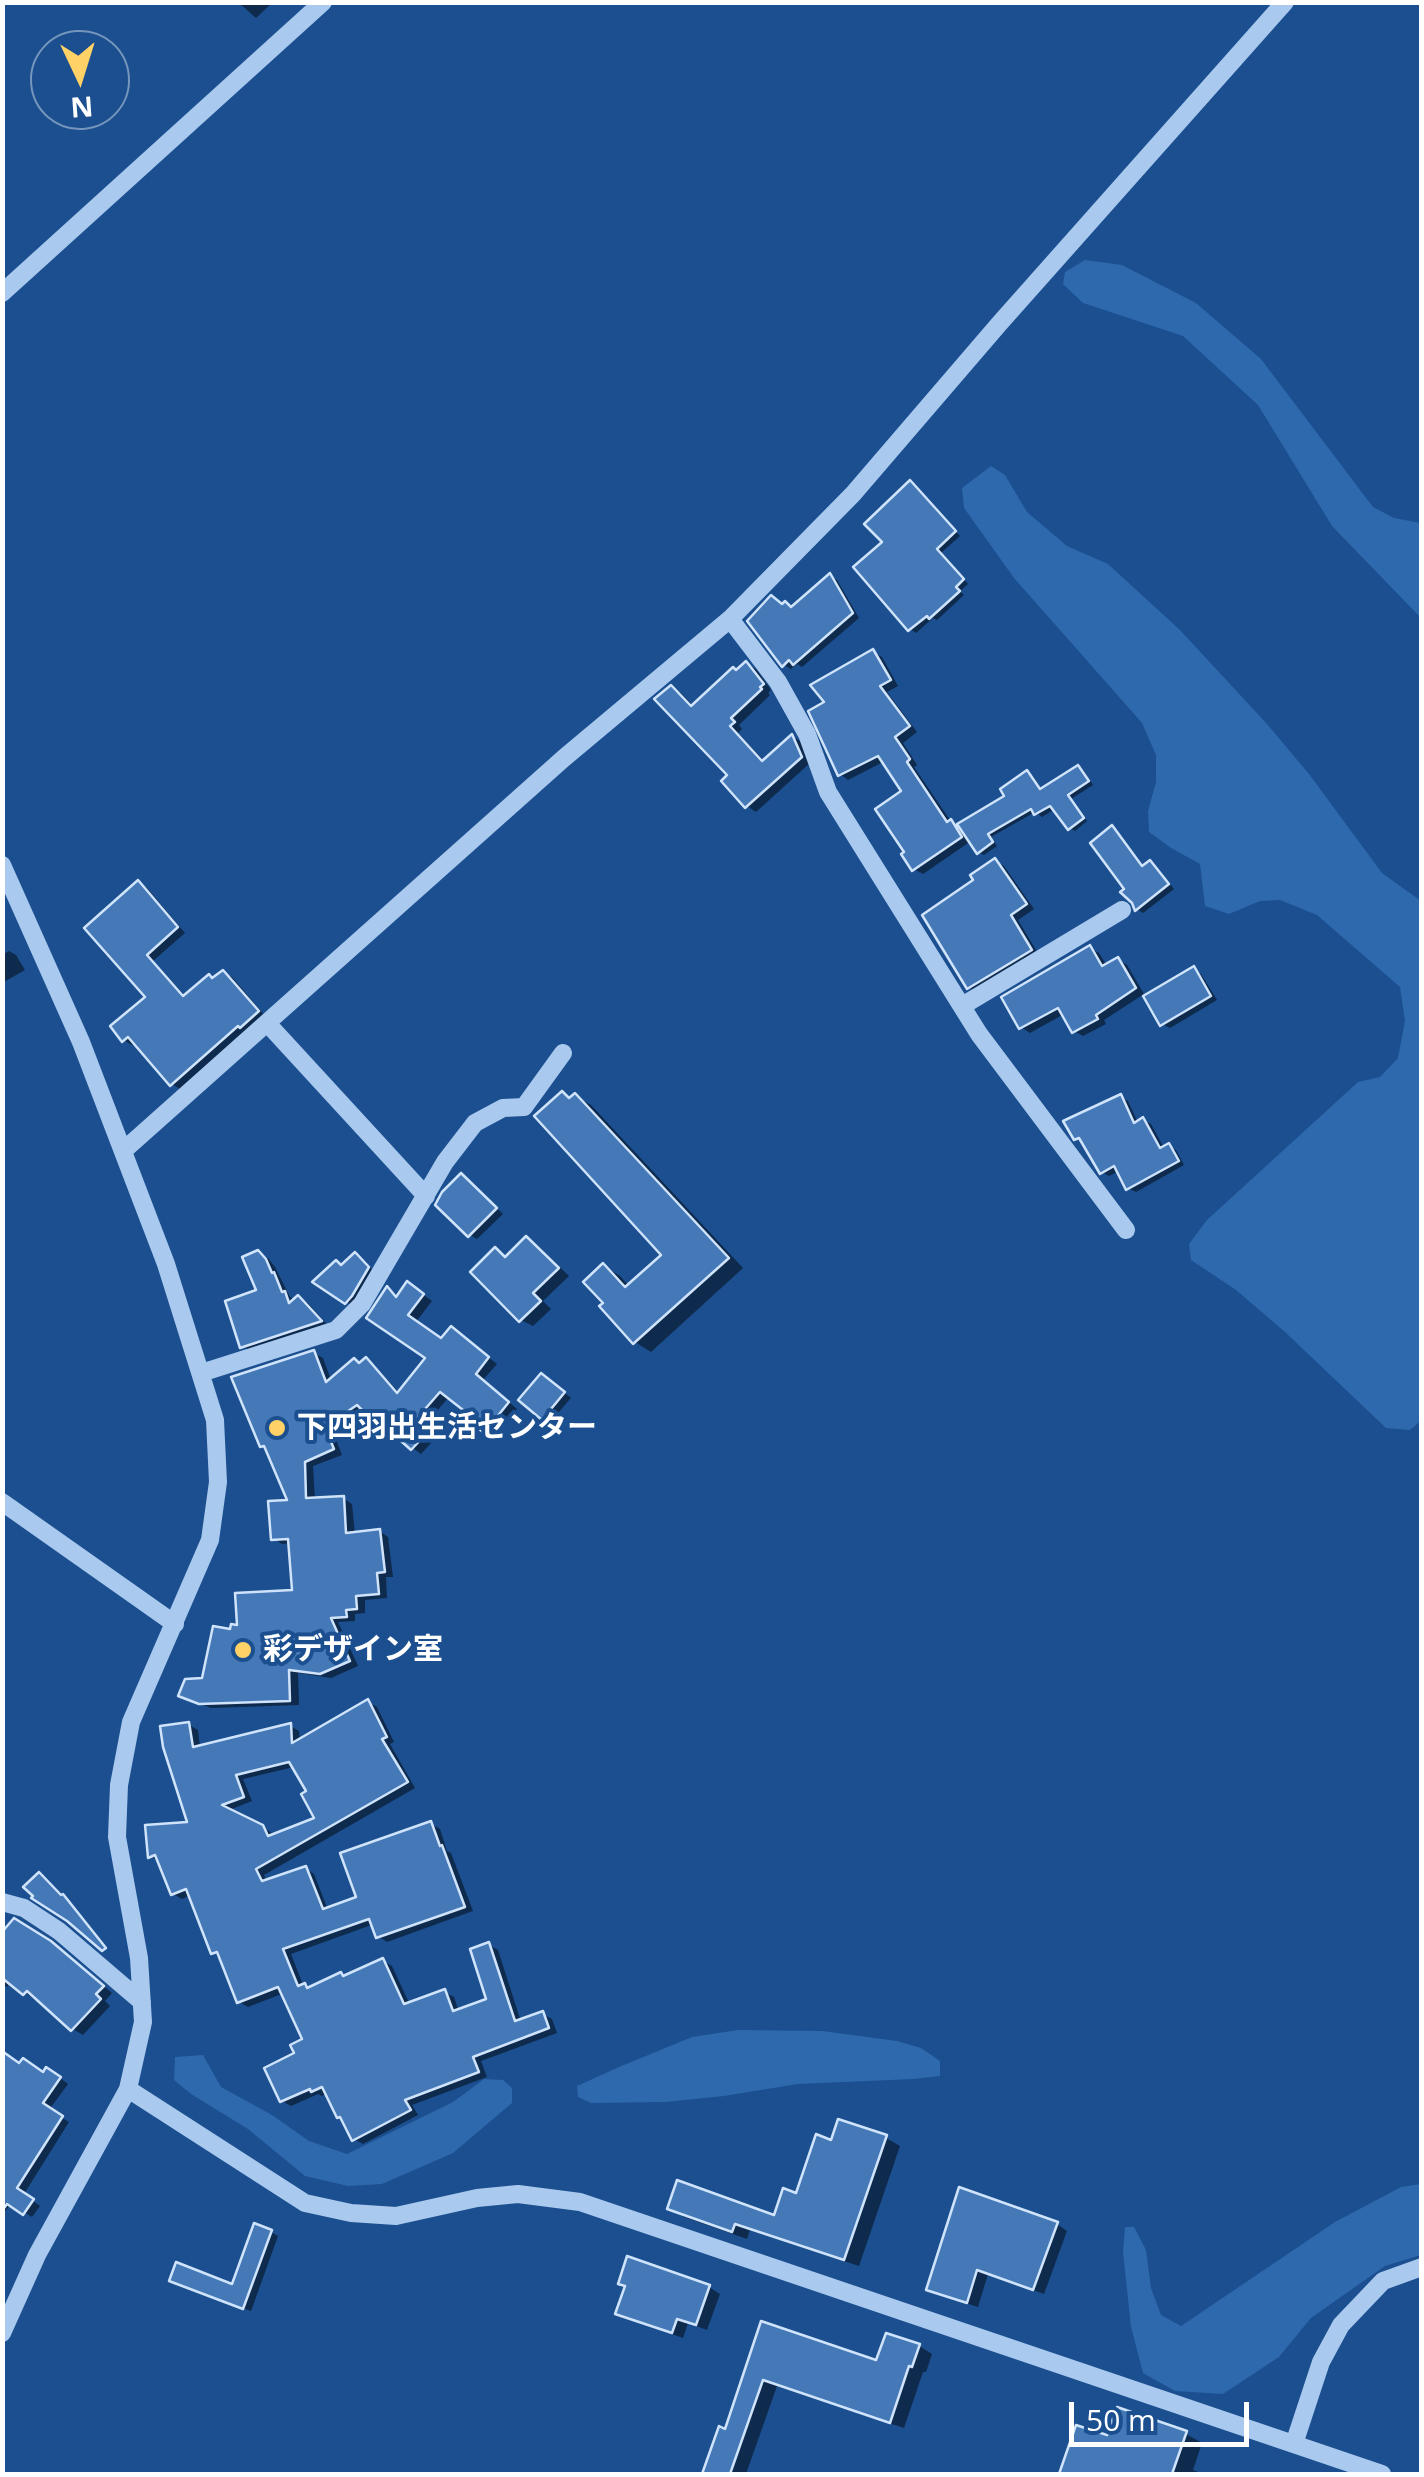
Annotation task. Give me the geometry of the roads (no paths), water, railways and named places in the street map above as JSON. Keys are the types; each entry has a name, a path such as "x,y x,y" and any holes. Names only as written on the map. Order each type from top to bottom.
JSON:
{"street":[{"path":"2,293 322,2"},
{"path":"124,1151 564,758 730,619 852,494 1286,2"},
{"path":"730,619 778,682 808,734 828,792 979,1034 1126,1230"},
{"path":"2,865 81,1042 166,1264 215,1420 218,1482 210,1540 132,1722 119,1785 118,1837 139,1958 143,2022 128,2089 37,2255 2,2332"},
{"path":"962,1006 1122,910"},
{"path":"267,1023 426,1196"},
{"path":"200,1373 336,1330 362,1304 445,1162 475,1123 503,1108 524,1107 564,1053"},
{"path":"2,1502 174,1624"},
{"path":"2,1902 24,1908 59,1932 142,2002"},
{"path":"128,2089 305,2203 352,2213 396,2216 477,2198 518,2194 580,2202 1382,2474"},
{"path":"1294,2444 1321,2362 1341,2326 1383,2280 1422,2266"}],"place":[{"name":"下四羽出生活センター","path":"277,1428"},
{"name":"彩デザイン室","path":"243,1650"}]}
